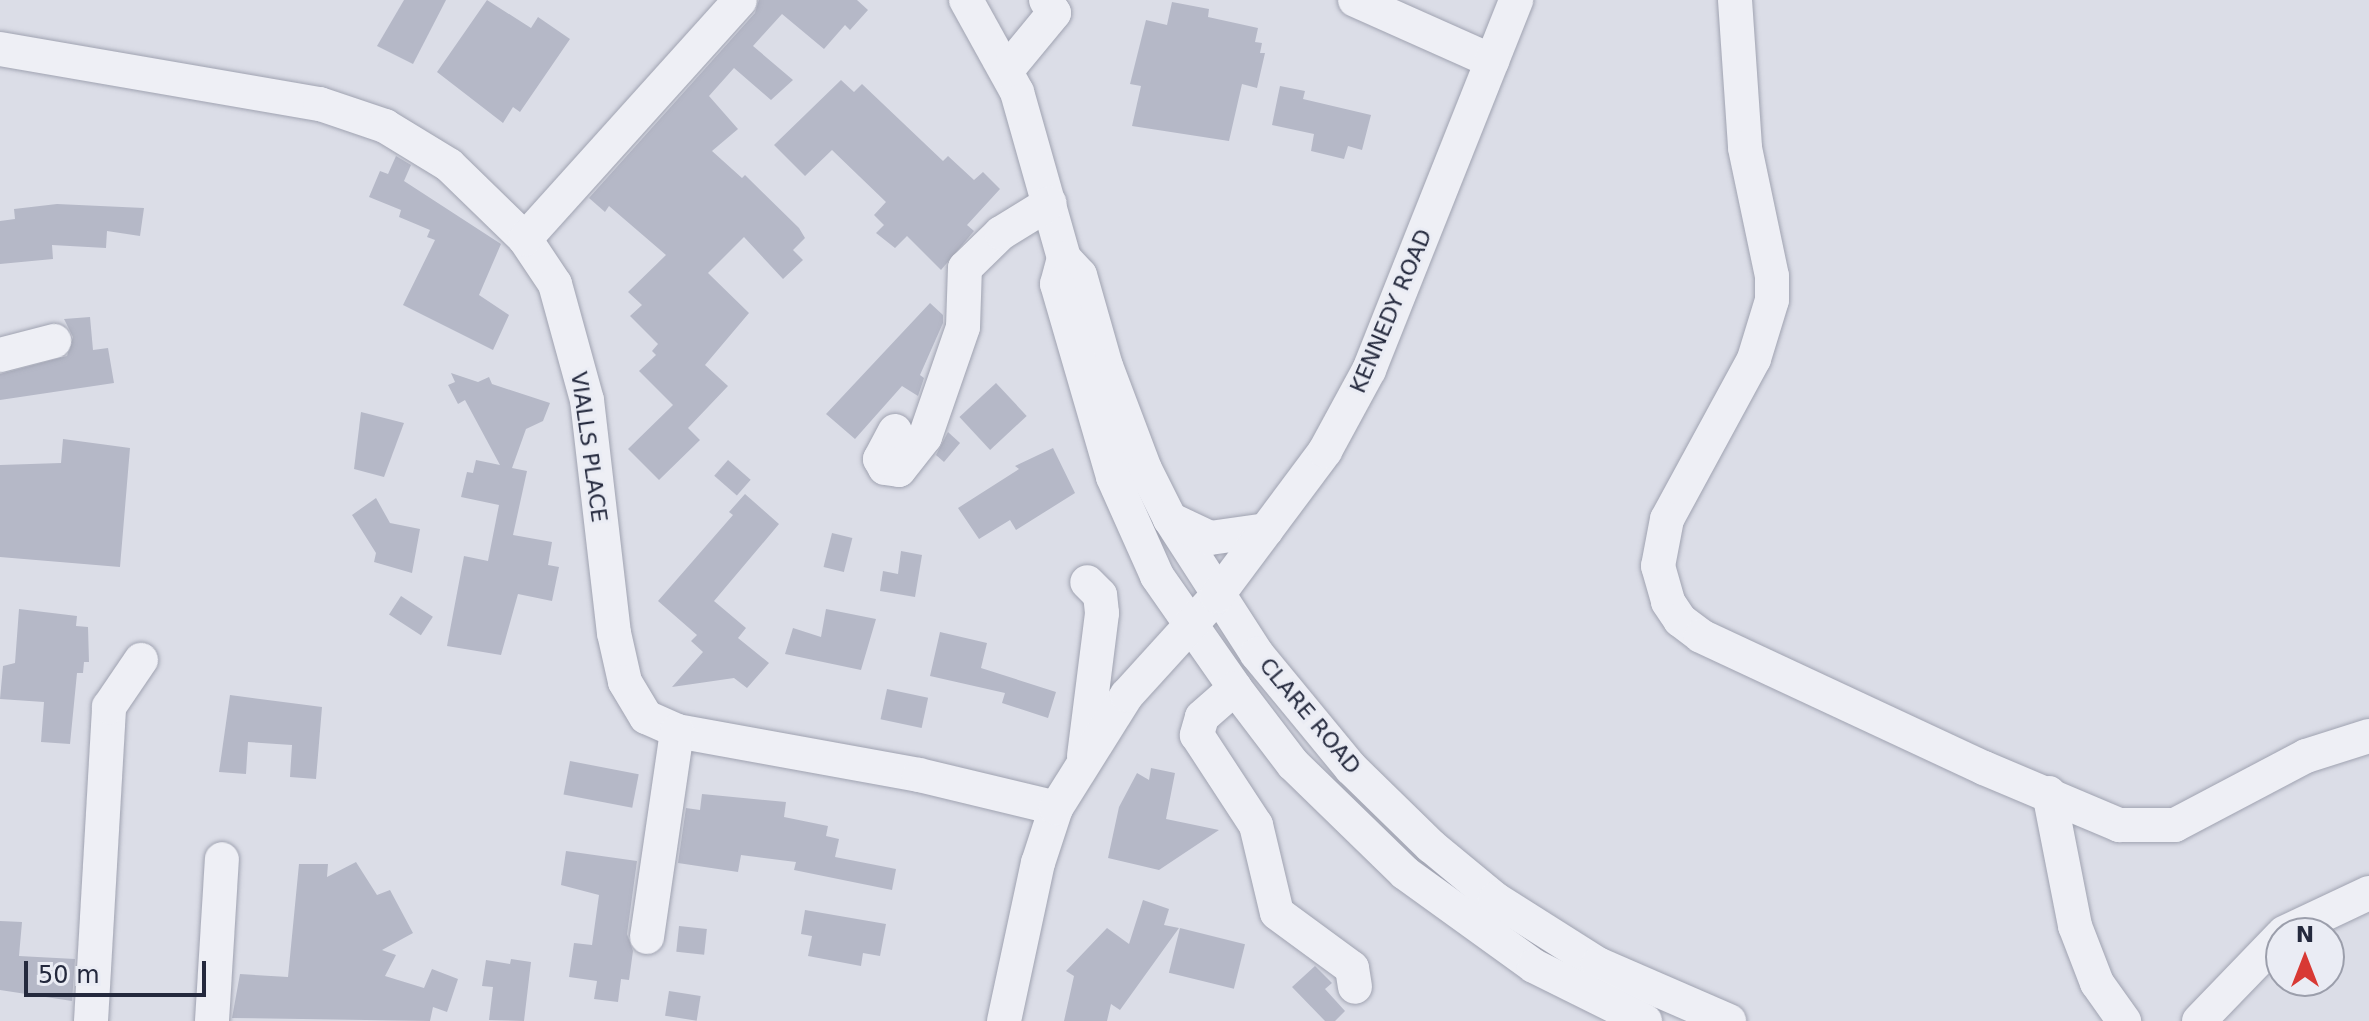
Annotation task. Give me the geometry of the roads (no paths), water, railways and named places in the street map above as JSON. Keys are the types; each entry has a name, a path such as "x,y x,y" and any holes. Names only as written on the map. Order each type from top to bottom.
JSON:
{"street":[{"path":"525,239 740,0"},
{"name":"CLARE ROAD","path":"966,0 1007,70 1026,116 1064,258 1080,275 1125,422 1170,519 1217,596 1304,714 1431,846 1551,938 1729,1021"},
{"path":"1355,0 1492,61"},
{"name":"KENNEDY ROAD","path":"1084,756 1127,695 1217,596 1325,451 1369,370 1516,0"},
{"path":"1735,0 1745,148 1772,276 1772,300 1754,359 1667,519 1658,566 1668,602 1701,636 1984,768 2119,825 2161,828 2197,814 2306,756 2369,736"},
{"path":"1007,70 1054,4"},
{"name":"VIALLS PLACE","path":"0,49 226,85 356,115 449,165 525,239 555,284 587,400 614,633 625,682 646,717 677,731 904,772 1056,808"},
{"path":"895,431 880,459 885,468 899,470 925,437 963,327 965,268 1001,233 1050,203"},
{"name":"CLARE ROAD","path":"1064,258 1057,284 1095,427 1139,537 1188,627 1293,764 1405,873 1534,966 1645,1021"},
{"path":"0,355 54,341"},
{"path":"1170,519 1210,538 1266,530"},
{"path":"1004,1021 1038,863 1056,808 1084,756 1102,613 1100,595 1087,582"},
{"path":"91,1021 109,707 141,660"},
{"path":"1235,688 1202,717 1197,735 1256,825 1277,913 1352,968 1355,987"},
{"path":"647,937 677,731"},
{"path":"2049,793 2075,926 2097,983 2124,1021"},
{"path":"212,1021 222,859"},
{"path":"2318,917 2369,893"},
{"path":"2199,1021 2265,952"}]}
